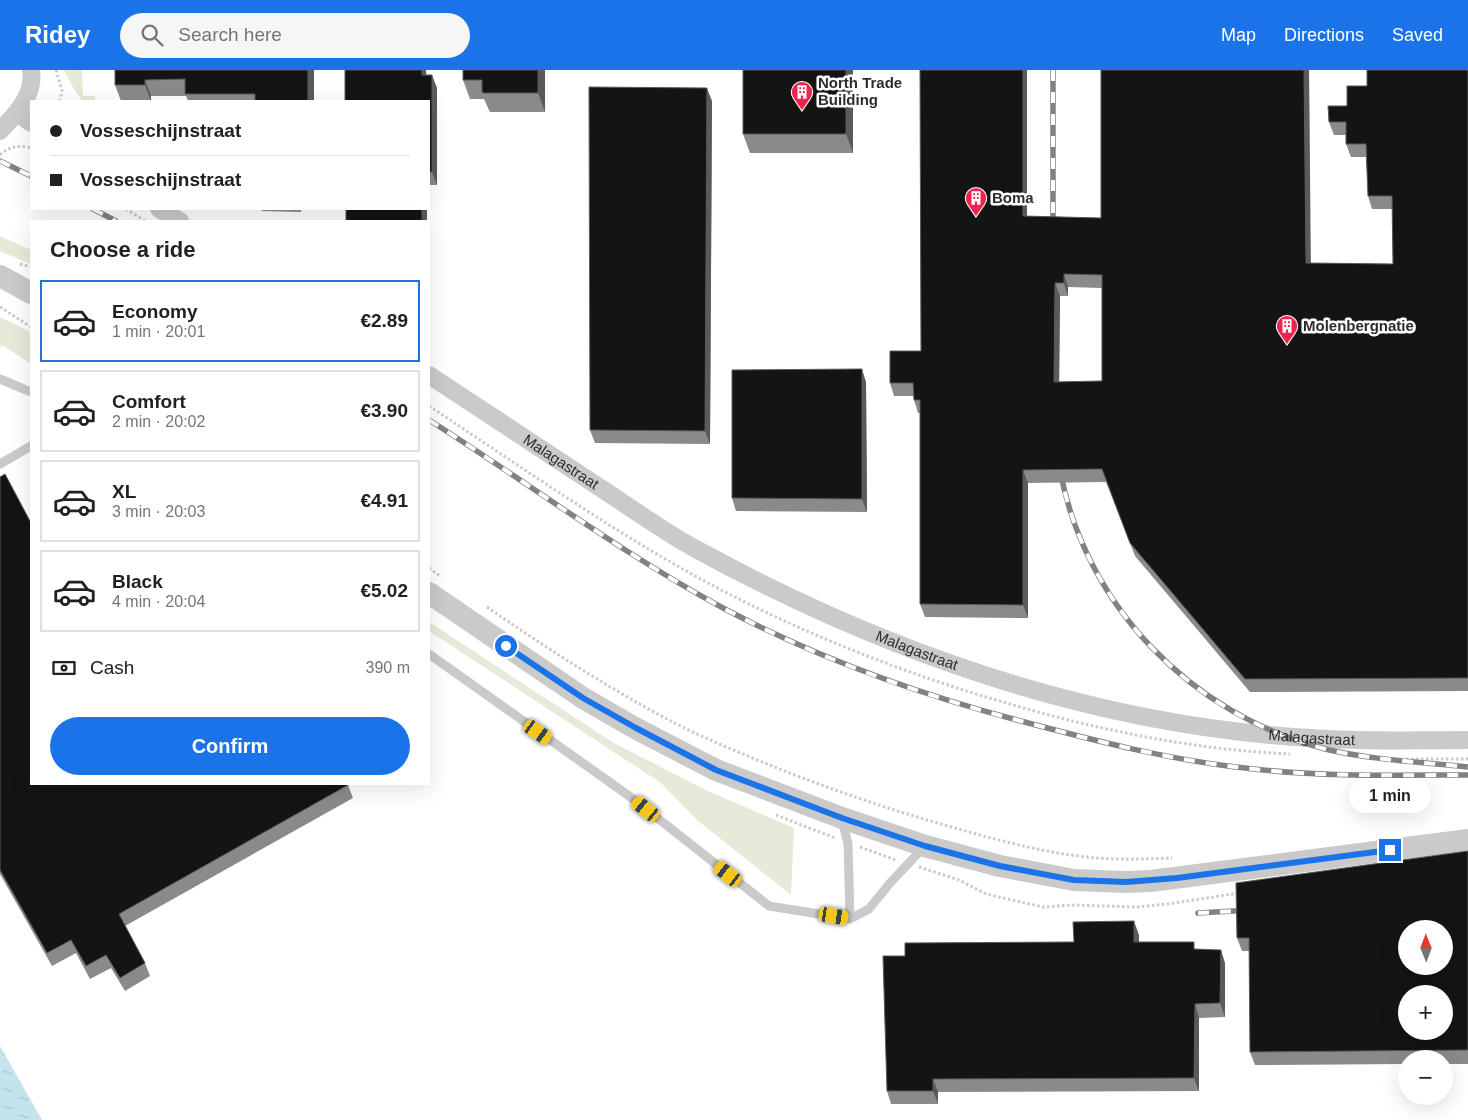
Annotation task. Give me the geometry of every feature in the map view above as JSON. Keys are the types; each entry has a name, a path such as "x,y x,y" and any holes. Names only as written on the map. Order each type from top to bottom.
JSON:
{"street":[{"path":"0,131 24,118 29,95 30,70"},
{"path":"161,210 178,220"},
{"name":"Malagastraat","path":"430,376 692,547 770,588 822,612 975,673 1109,709 1236,732 1334,739 1468,740"},
{"path":"437,586 583,698 716,770 842,818 925,846 1000,866 1042,876 1074,880 1126,882 1177,878 1468,840"}],"lane":[{"path":"0,378 30,392"},
{"path":"0,464 30,447"},
{"path":"430,655 632,798 769,906 850,919 869,909 925,846"},
{"path":"842,818 848,843 850,919"}],"path":[{"path":"56,70 62,92 60,100"},
{"path":"0,155 13,147 30,147"},
{"path":"128,210 143,220"},
{"path":"0,307 30,326"},
{"path":"430,570 437,586"},
{"path":"486,607 574,664 666,719 735,751 858,799 970,832 1062,854 1123,859 1172,858"},
{"path":"770,813 907,864 959,880 986,894 1043,907 1136,907 1245,893"}],"green space":[{"path":"64,70 82,70 83,96 95,96 95,100 82,100"},
{"path":"0,236 30,250 30,264 0,251"},
{"path":"0,317 30,332 30,363 2,345 0,348"},
{"path":"430,623 614,743 708,791 794,828 791,895 697,820 661,783 430,632"}],"water":[{"path":"0,1046 42,1120 0,1120"}],"building":[{"path":"115,70 308,70 307,100 255,100 255,94 185,94 185,79 145,80 145,85 115,85"},
{"path":"345,70 422,70 422,75 432,75 432,172 430,172 430,100 345,100"},
{"path":"463,70 538,70 538,93 483,93 482,80 463,80"},
{"name":"North Trade Building","path":"743,70 846,70 846,134 743,134"},
{"name":"Molenbergnatie","path":"920,70 1023,70 1023,216 1101,218 1101,70 1304,70 1306,263 1393,264 1392,196 1368,196 1366,144 1346,144 1346,122 1329,122 1328,106 1347,106 1347,86 1367,86 1367,70 1468,70 1468,678 1245,679 1130,543 1102,469 1023,470 1023,605 920,604 920,400 914,400 913,383 890,383 890,351 921,351","holes":["1064,274 1102,275 1102,381 1054,382 1055,283 1064,283"]},
{"path":"589,87 707,88 705,431 590,430"},
{"path":"346,210 422,210 422,220 346,220"},
{"path":"862,369 862,499 732,498 732,370"},
{"path":"5,474 30,521 30,785 348,785 119,914 145,963 120,978 106,955 86,966 71,940 47,953 0,870 0,477"},
{"path":"1468,851 1468,1050 1250,1052 1249,938 1237,938 1236,883"},
{"path":"1134,921 1134,942 1194,942 1194,949 1221,950 1220,1003 1195,1004 1194,1078 933,1079 933,1091 887,1091 883,956 905,956 905,943 1074,942 1073,922"}],"railway":[{"path":"1053,70 1053,230"},
{"path":"0,161 30,176"},
{"path":"95,210 114,220"},
{"path":"430,421 611,541 685,587 794,643 904,686 1047,728 1105,743 1193,761 1281,772 1361,775 1468,775"},
{"path":"1060,470 1073,520 1093,566 1120,609 1152,648 1189,682 1231,710 1276,733 1325,749 1378,758 1468,767"},
{"path":"1198,913 1251,910"}],"place":[{"name":"North Trade Building","path":"802,111"},
{"name":"Boma","path":"976,217"},
{"name":"Molenbergnatie","path":"1287,345"}],"route":[{"path":"506,646 583,698 716,770 842,818 925,846 1042,876 1102,882 1150,881 1390,850"}]}
